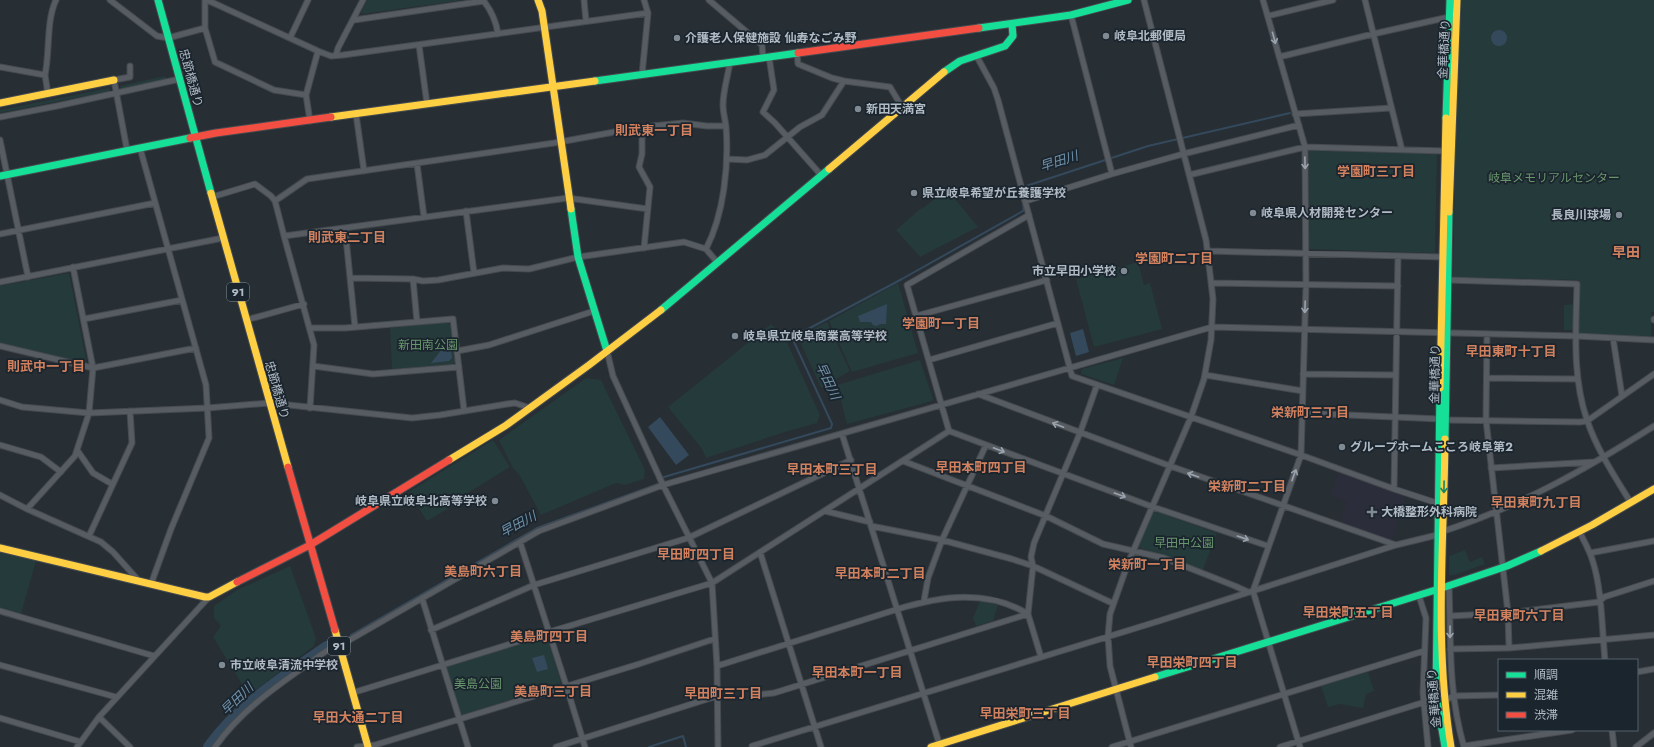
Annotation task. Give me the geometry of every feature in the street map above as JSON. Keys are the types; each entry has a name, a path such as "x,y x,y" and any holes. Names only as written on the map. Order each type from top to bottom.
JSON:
{"street":[{"path":"48,94 45,75 52,10 56,0"},
{"path":"110,0 157,36 168,38 205,28"},
{"name":"91","path":"158,0 168,38"},
{"path":"306,95 274,90 215,62 205,28 206,0 331,56 648,13"},
{"path":"290,38 308,0"},
{"path":"336,56 338,48 364,0"},
{"path":"538,0 544,27 568,198 578,257 607,351 613,376 688,538 712,583 714,639 717,666 718,747"},
{"path":"584,0 586,21"},
{"path":"642,75 648,13 644,0"},
{"path":"709,0 762,45 774,90 763,112 775,123 821,175"},
{"path":"3,175 196,137 552,86 1012,24 1071,15 1128,0"},
{"path":"1130,744 1110,666 1108,636 1112,603 1191,417 1205,375 1212,327 1212,282 1208,251 1189,175 1182,154 1144,0"},
{"path":"1263,0 1304,148 1306,284 1301,455 1250,592 1300,747"},
{"path":"1268,16 1333,0"},
{"path":"1365,0 1402,150"},
{"name":"金華橋通り","path":"1445,747 1436,694 1444,531 1443,257 1450,0"},
{"name":"金華橋通り","path":"1444,332 1448,280 1457,0"},
{"path":"354,20 483,1 489,7 496,23 498,34"},
{"path":"1071,15 1112,174"},
{"path":"1279,57 1449,17"},
{"path":"77,747 116,697 209,597 310,545 505,426 607,351 670,302 950,67 960,61 1005,46 1011,41 1014,34 1012,24"},
{"name":"忠節橋通り","path":"168,38 246,320 368,746"},
{"path":"419,45 427,104"},
{"path":"310,121 306,95 318,51"},
{"path":"796,53 798,64 844,81 890,87 902,107"},
{"path":"976,55 996,94 1072,376 1437,503"},
{"path":"706,248 713,234 721,203 727,159 726,126 723,104 730,62"},
{"path":"0,103 130,76 130,66"},
{"path":"0,67 45,75"},
{"path":"0,117 180,79"},
{"path":"114,80 127,150"},
{"path":"727,159 747,160 764,155 800,127 822,115 844,81"},
{"path":"1295,114 1392,108"},
{"path":"356,114 364,170"},
{"path":"275,201 307,179 364,170 417,164 642,128 683,123 707,126 726,126"},
{"path":"1026,201 1182,154 1298,126"},
{"path":"642,128 642,154 639,167 650,187 644,248"},
{"path":"0,140 3,175 18,230 28,277"},
{"path":"140,148 206,385 209,438 171,528 151,584"},
{"path":"1189,175 1304,148 1445,151"},
{"path":"417,164 424,217"},
{"path":"212,197 255,184 271,196 275,201 311,328 314,345 310,408"},
{"path":"284,236 568,198 648,209"},
{"path":"0,234 155,203"},
{"path":"466,211 474,273"},
{"path":"949,431 907,285 1029,215"},
{"path":"345,228 355,327"},
{"path":"0,282 223,238"},
{"path":"351,278 413,279 423,281 438,280 503,268 529,269 578,257 644,248 667,243 684,242 706,248 717,262"},
{"path":"1208,251 1443,257"},
{"path":"1394,489 1398,256"},
{"path":"27,510 75,456 88,413 93,368 74,268"},
{"path":"413,279 417,322"},
{"path":"916,316 1047,280"},
{"path":"1448,280 1578,284 1575,358 1587,421 1604,458 1631,503"},
{"path":"1212,282 1398,286"},
{"path":"84,319 182,300"},
{"path":"246,320 304,304"},
{"path":"457,351 489,345 594,311"},
{"path":"311,328 355,327 453,319 464,410"},
{"path":"929,360 1058,323"},
{"path":"216,746 229,729 268,692 338,644 346,642 539,531 662,482 842,434 1212,327 1444,332 1654,340"},
{"path":"1487,334 1486,420 1508,613 1509,648"},
{"path":"1613,338 1622,396"},
{"path":"0,346 93,368 196,348"},
{"path":"313,366 373,374 459,367"},
{"path":"1303,374 1396,376"},
{"path":"1302,413 1395,418 1580,422 1587,421 1654,374"},
{"path":"1205,375 1303,391"},
{"path":"1487,378 1578,379"},
{"path":"1041,657 1028,614 1033,566 1031,557 1034,543 1064,474 1097,384"},
{"path":"978,394 1170,466 1396,545"},
{"path":"0,400 22,407 88,413 207,408 270,403 412,418 515,403 530,408"},
{"path":"89,536 132,443 130,411"},
{"name":"金華橋通り","path":"1443,419 1436,535 1442,588 1442,684 1444,708 1451,747"},
{"path":"1444,531 1497,512 1542,491 1604,458 1654,426"},
{"path":"949,431 1153,507 1268,546"},
{"path":"352,693 712,583 949,431"},
{"path":"842,434 940,746"},
{"path":"0,445 42,457 61,472"},
{"path":"924,601 928,578 942,540 986,445"},
{"path":"77,450 93,473 112,484"},
{"path":"431,630 534,585 688,538 851,460"},
{"path":"903,461 1046,516 1103,544 1164,558 1250,592"},
{"path":"1491,468 1597,462"},
{"path":"931,747 940,746 1116,689 1442,588 1503,566 1549,547 1654,489"},
{"path":"0,495 27,510 101,542 113,552 140,582"},
{"path":"825,511 870,524 942,540 1012,558 1033,566 1112,603"},
{"path":"1579,531 1590,553 1597,578 1604,659"},
{"path":"752,746 924,694 1396,545 1436,535"},
{"path":"1590,553 1654,541"},
{"path":"520,542 585,747"},
{"path":"0,548 209,597"},
{"path":"760,552 800,685 821,747"},
{"path":"1450,616 1508,613 1599,602 1604,597 1654,581"},
{"path":"1442,588 1450,616 1451,697 1464,747 1566,731"},
{"path":"1419,596 1426,618 1424,651 1428,747"},
{"path":"422,598 468,747"},
{"path":"717,666 924,601 944,598 979,598 1018,608 1028,614"},
{"path":"0,611 154,656"},
{"path":"755,695 774,693 1028,614"},
{"path":"1450,649 1509,648 1654,635"},
{"path":"357,747 368,746 459,719 639,664 714,639"},
{"path":"1112,747 1130,744 1283,694 1424,651"},
{"path":"0,665 116,697"},
{"path":"1638,672 1654,669"},
{"path":"1451,697 1498,695"},
{"path":"556,747 717,696"},
{"path":"1280,747 1426,702"},
{"path":"99,717 130,747"},
{"path":"0,718 81,742"},
{"path":"1612,731 1614,747"},
{"path":"1636,747 1654,733"}],"shaded area":[{"path":"1496,30 1502,30 1507,35 1505,44 1502,46 1496,46 1491,41 1491,35"},
{"path":"887,304 886,324 876,326 871,322 860,322 858,316"},
{"path":"1083,329 1089,352 1076,356 1070,333"},
{"path":"450,339 452,358 449,361 431,363"},
{"path":"660,417 689,455 676,465 648,427"},
{"name":"大橋整形外科病院","path":"1339,472 1406,495 1392,540 1340,522 1347,502 1330,495"},
{"path":"544,655 548,669 537,672 532,658"}],"green space":[{"path":"367,0 463,0 362,14 361,12"},
{"name":"岐阜メモリアルセンター","path":"1462,0 1654,0 1654,312 1651,312 1651,336 1580,333 1579,280 1453,277 1457,79"},
{"path":"165,76 167,79 121,89 120,86"},
{"path":"109,88 110,91 0,113 0,110"},
{"path":"1309,150 1437,153 1435,253 1309,249"},
{"path":"947,189 978,227 920,257 896,230 920,209"},
{"path":"1138,262 1144,285 1150,283 1162,329 1094,347 1076,279"},
{"path":"69,273 87,363 0,343 0,286"},
{"path":"898,283 918,353 852,372 829,321"},
{"path":"1575,304 1575,329 1564,330 1564,305"},
{"name":"新田南公園","path":"447,322 450,325 455,362 453,364 392,369 390,328"},
{"path":"827,322 850,371 821,388 798,337"},
{"path":"771,324 784,336 820,415 817,423 706,458 702,449 668,407"},
{"path":"1123,358 1114,385 1081,374 1082,369"},
{"path":"920,360 933,399 932,401 847,424 837,385"},
{"path":"586,378 601,380 645,470 644,479 625,485 616,483 541,515 520,476 513,468 499,440"},
{"path":"493,440 510,467 466,494 468,497 427,521 409,492"},
{"name":"早田中公園","path":"1154,511 1217,533 1202,572 1138,547"},
{"path":"1465,550 1470,562 1482,557 1485,564 1455,575 1449,575 1449,556"},
{"path":"0,553 36,561 21,614 0,608"},
{"path":"290,566 316,638 314,646 249,695 213,637 221,626 214,618 214,606 237,590"},
{"path":"980,601 998,605 993,621 976,626 973,618"},
{"name":"美島公園","path":"545,636 547,637 561,682 559,684 463,715 460,713 446,669 447,667"},
{"path":"1368,672 1374,691 1366,694 1363,708 1339,704 1328,707 1321,686"}],"waterway":[{"name":"早田川","path":"351,635 537,528 658,484 664,477 831,428 832,424 794,342 795,336 902,279 1023,211 1024,205 1020,194 1020,188 1148,146 1290,113"},
{"name":"早田川","path":"209,747 221,732 248,705 279,680 327,647"},
{"path":"649,747 683,736 686,747"}],"traffic: fast":[{"path":"158,0 211,193"},
{"path":"979,28 1071,15 1128,0"},
{"path":"1446,118 1450,0"},
{"path":"944,72 960,61 1005,46 1013,36 1012,24"},
{"path":"595,81 798,53"},
{"path":"0,176 190,138"},
{"path":"661,310 829,169"},
{"path":"571,209 578,257 607,351"},
{"path":"1445,439 1449,212"},
{"path":"1440,388 1436,694 1445,747"},
{"path":"1155,677 1442,588 1507,566 1541,551"}],"traffic: slow":[{"path":"538,0 542,11 571,209"},
{"path":"1449,212 1457,0"},
{"path":"829,169 944,72"},
{"path":"0,103 114,80"},
{"path":"331,117 595,81"},
{"path":"1440,388 1446,118"},
{"path":"211,193 288,467"},
{"path":"449,460 505,426 661,310"},
{"path":"1445,439 1441,632 1446,708 1451,747"},
{"path":"1541,551 1592,525 1654,489"},
{"path":"0,548 205,597 209,597 237,582"},
{"path":"335,630 368,747"},
{"path":"931,747 1155,677"}],"traffic: jam":[{"path":"798,53 979,28"},
{"path":"190,138 331,117"},
{"path":"237,582 310,545 449,460"},
{"path":"288,467 335,630"}],"place":[{"name":"岐阜北郵便局","path":"1106,36"},
{"name":"介護老人保健施設 仙寿なごみ野","path":"677,38"},
{"name":"新田天満宮","path":"858,109"},
{"name":"県立岐阜希望が丘養護学校","path":"914,193"},
{"name":"岐阜県人材開発センター","path":"1253,213"},
{"name":"長良川球場","path":"1619,215"},
{"name":"市立早田小学校","path":"1124,271"},
{"name":"岐阜県立岐阜商業高等学校","path":"735,336"},
{"name":"グループホームこころ岐阜第２","path":"1342,447"},
{"name":"岐阜県立岐阜北高等学校","path":"495,501"},
{"name":"大橋整形外科病院","path":"1372,512"},
{"name":"市立岐阜清流中学校","path":"222,665"}],"district":[{"name":"則武東一丁目","path":"654,130"},
{"name":"学園町三丁目","path":"1376,171"},
{"name":"則武東二丁目","path":"347,237"},
{"name":"早田","path":"1626,252"},
{"name":"学園町二丁目","path":"1174,258"},
{"name":"学園町一丁目","path":"941,323"},
{"name":"早田東町十丁目","path":"1511,351"},
{"name":"則武中一丁目","path":"46,366"},
{"name":"栄新町三丁目","path":"1310,412"},
{"name":"早田本町四丁目","path":"981,467"},
{"name":"早田本町三丁目","path":"832,469"},
{"name":"栄新町二丁目","path":"1247,486"},
{"name":"早田東町九丁目","path":"1536,502"},
{"name":"早田町四丁目","path":"696,554"},
{"name":"栄新町一丁目","path":"1147,564"},
{"name":"美島町六丁目","path":"483,571"},
{"name":"早田本町二丁目","path":"880,573"},
{"name":"早田栄町五丁目","path":"1348,612"},
{"name":"早田東町六丁目","path":"1519,615"},
{"name":"美島町四丁目","path":"549,636"},
{"name":"早田栄町四丁目","path":"1192,662"},
{"name":"早田本町一丁目","path":"857,672"},
{"name":"美島町三丁目","path":"553,691"},
{"name":"早田町三丁目","path":"723,693"},
{"name":"早田栄町三丁目","path":"1025,713"},
{"name":"早田大通二丁目","path":"358,717"}]}
